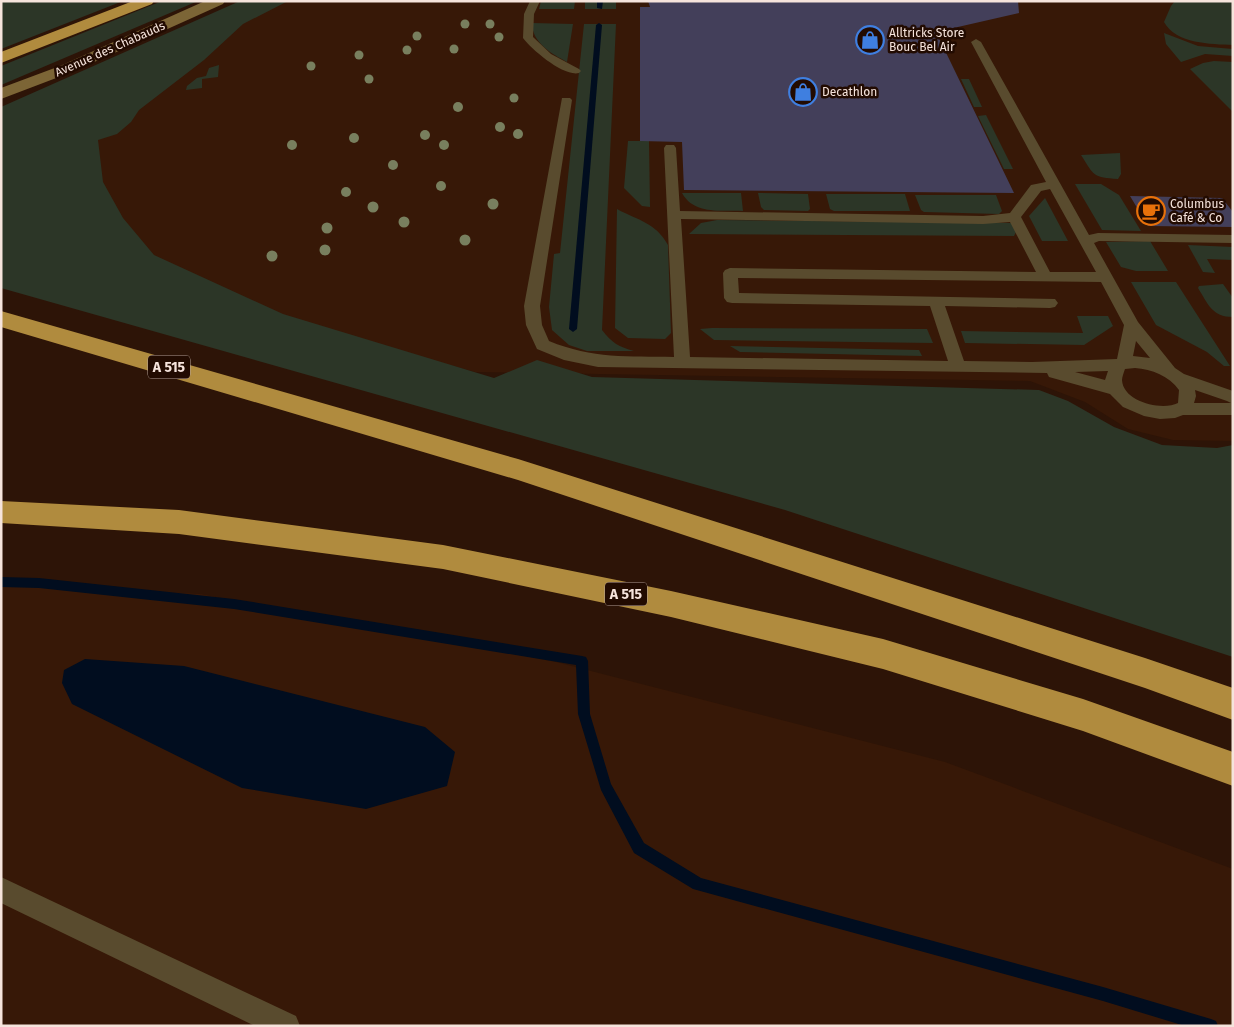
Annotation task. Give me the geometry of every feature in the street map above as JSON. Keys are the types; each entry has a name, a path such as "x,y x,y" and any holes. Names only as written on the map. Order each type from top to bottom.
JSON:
{"highway":[{"path":"1,58 146,1"},
{"name":"A 515","path":"1,319 518,470 1136,670 1233,704"},
{"name":"A 515","path":"1,512 179,522 442,557 671,604 883,654 1083,715 1233,769"}],"main road":[{"name":"Avenue des Chabauds","path":"1,94 66,69 218,1"}],"lane":[{"path":"535,1 529,10 526,23 528,38 547,56 575,71"},
{"path":"976,42 1132,325 1173,375 1185,386 1188,402 1183,409"},
{"path":"566,100 532,306 534,325 543,345 570,356 598,361 1037,368 1145,363 1233,397"},
{"path":"670,148 682,362"},
{"path":"675,215 982,220 1014,217 1036,188 1053,184"},
{"path":"1014,217 1046,277"},
{"path":"1086,241 1098,237 1233,239"},
{"path":"1050,303 732,298 730,273 1106,277"},
{"path":"936,301 958,366"},
{"path":"1132,325 1121,364 1113,373 1112,380 1123,398 1148,411 1162,414 1174,413 1183,409 1233,409"},
{"path":"1037,368 1116,389"},
{"path":"1,890 286,1026"}],"shaded area":[{"path":"256,1 1233,1 1233,441 1173,440 1128,429 1085,402 1030,381 475,372 75,262 1,165"},
{"path":"1,584 200,594 556,662 945,762 1233,869 1233,1026 1,1026"}],"green space":[{"path":"1,1 123,1 1,49"},
{"path":"162,1 198,1 1,85 1,66"},
{"path":"240,1 288,1 243,24 204,60 139,110 131,122 117,134 98,140 103,182 123,218 154,255 283,314 494,378 537,360 592,377 1039,390 1068,401 1114,427 1162,445 1217,448 1233,445 1233,657 785,510 1,288 1,107"},
{"path":"541,1 575,1 574,9 539,9"},
{"path":"585,1 616,1 616,9 585,9"},
{"path":"1175,1 1233,1 1233,45 1195,41 1177,35 1164,22"},
{"path":"532,23 573,24 567,62 549,51 539,42 535,36"},
{"path":"584,24 616,24 602,330 616,344 634,351 587,351 569,345 552,330 549,307 554,254 560,253"},
{"path":"1164,33 1198,46 1233,49 1233,56 1205,54 1181,62 1166,44"},
{"path":"1214,61 1233,62 1233,112 1190,69 1203,63"},
{"path":"219,65 218,77 202,79 202,88 186,90 187,86 197,78 206,76 209,68"},
{"path":"961,79 969,79 982,107 974,107"},
{"path":"986,115 1013,169 1004,169 978,116"},
{"path":"628,141 649,141 650,207 642,206 624,188"},
{"path":"1120,153 1121,174 1118,179 1104,178 1095,174 1081,155"},
{"path":"1075,184 1101,184 1119,195 1141,231 1102,230"},
{"path":"682,193 741,193 743,211 717,211 701,208 687,200"},
{"path":"758,193 808,194 810,209 808,211 764,210 761,207"},
{"path":"826,194 905,194 910,211 834,211 830,209"},
{"path":"915,195 996,195 1002,211 999,214 924,212 921,210"},
{"path":"1045,198 1068,241 1042,241 1029,216"},
{"path":"617,209 658,231 668,245 671,333 665,339 628,338 615,328"},
{"path":"717,220 1014,223 1017,230 1014,236 689,234 701,223"},
{"path":"1150,241 1168,271 1136,271 1121,267 1106,242"},
{"path":"1188,245 1233,247 1233,260 1207,259 1215,273 1203,272"},
{"path":"1131,282 1176,282 1230,366 1224,366 1207,352 1156,325"},
{"path":"1223,284 1233,298 1233,317 1220,315 1215,312 1198,288 1199,286"},
{"path":"1077,316 1108,316 1113,326 1084,345 965,343 961,331 1083,333"},
{"path":"700,329 927,329 933,343 714,340"},
{"path":"730,346 919,350 922,356 740,352"}],"water":[{"path":"85,659 184,666 425,727 455,752 447,786 366,809 242,788 72,704 62,683 64,670"}],"building":[{"name":"Decathlon","path":"648,1 1018,1 1019,13 936,32 1014,193 684,190 682,142 640,141 640,7 650,7"},
{"path":"1130,196 1222,198 1233,212 1233,227 1148,226"}],"waterway":[{"path":"600,1 600,8"},
{"path":"573,329 599,25"},
{"path":"1,582 39,583 234,604 582,661 584,714 605,786 639,848 698,884 1103,994 1211,1026"}],"place":[{"name":"Alltricks Store Bouc Bel Air","path":"870,40"},
{"name":"Decathlon","path":"803,92"},
{"name":"Columbus Café & Co","path":"1151,211"}]}
